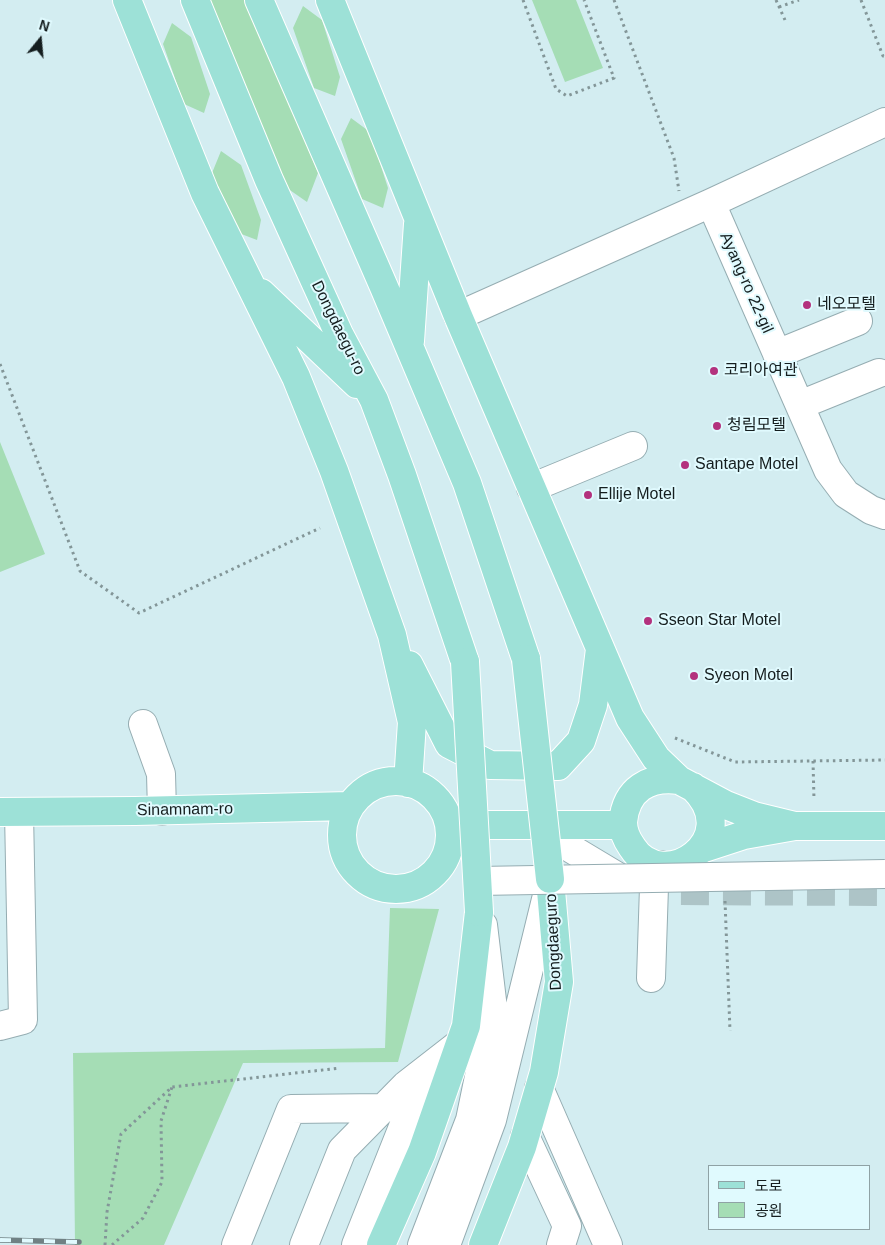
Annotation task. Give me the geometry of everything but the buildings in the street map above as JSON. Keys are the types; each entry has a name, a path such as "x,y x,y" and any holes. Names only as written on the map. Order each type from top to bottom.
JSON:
{"main road":[{"path":"127,0 205,193 296,377 334,471 392,635 412,722 408,783"},
{"name":"Dongdaegu-ro","path":"195,0 269,180 339,334 374,400 402,475 465,662 479,912 466,1026 422,1152 382,1245"},
{"path":"259,0 410,348"},
{"path":"316,0 334,8 458,316 630,718 656,758 702,796 709,808 711,822 709,836 701,850"},
{"path":"410,348 418,218"},
{"path":"248,280 374,400"},
{"name":"Dongdaeguro","path":"410,348 467,483 526,658 559,982 544,1072 526,1136 483,1245"},
{"path":"392,635 422,689 449,744 490,765 558,766 580,741 593,705 600,649"},
{"path":"795,826 754,816 726,805 685,783 665,778 651,781 639,788 630,798 624,811 623,825 627,840 635,852 654,863 676,865 690,859 701,850 744,835 795,826 885,826"},
{"path":"398,781 408,783 432,794 444,808 450,826 450,843 445,860 435,874 420,884 404,889 386,888 363,877 346,857 342,840 343,823 350,806 363,792 379,784 398,781"},
{"name":"Sinamnam-ro","path":"10,812 162,811 350,806"},
{"path":"450,826 623,825"}],"street":[{"path":"458,316 711,203 885,122"},
{"name":"Ayang-ro 22-gil","path":"711,203 828,470 846,494 871,510 885,515"},
{"path":"777,354 858,321"},
{"path":"800,405 879,373"},
{"path":"531,488 633,446"},
{"path":"143,724 161,774 162,811"},
{"name":"Sinamnam-ro","path":"0,1026 23,1020 10,812"},
{"path":"545,833 620,878"},
{"path":"651,978 654,863"},
{"path":"422,1245 470,1120 493,1009 478,881 885,874"},
{"path":"446,1245 492,1120 550,879"},
{"path":"304,1245 342,1150 406,1085 460,1043"},
{"path":"356,1245 426,1070"},
{"path":"539,1088 608,1245"},
{"path":"236,1245 291,1110 383,1108"},
{"path":"526,1136 568,1239"}],"path":[{"path":"523,0 556,89 567,96 614,78 584,0"},
{"path":"614,0 674,158 679,191"},
{"path":"776,0 785,20"},
{"path":"779,7 799,0"},
{"path":"861,0 883,56 885,56"},
{"path":"0,364 80,571 138,614 320,528"},
{"path":"671,737 735,762 885,760"},
{"path":"725,901 730,1031"},
{"path":"105,1245 107,1212 121,1134 172,1087 340,1068"},
{"path":"112,1245 142,1218 162,1182 161,1121 172,1087"}],"green space":[{"path":"206,0 247,0 318,173 307,202 284,186"},
{"path":"532,0 576,0 603,68 565,82"},
{"path":"303,6 322,20 340,77 335,96 314,88 293,28"},
{"path":"172,23 191,37 210,94 204,113 184,104 163,44"},
{"path":"351,118 370,132 388,188 383,208 362,199 341,139"},
{"path":"221,151 241,165 261,220 257,240 236,232 212,173"},
{"path":"0,442 45,554 0,572"},
{"path":"390,908 439,909 398,1062 243,1063 164,1245 75,1245 73,1053 385,1048"}],"tunnel":[{"path":"661,868 662,891 885,892"}],"railway":[{"path":"0,1240 79,1242"}],"place":[{"name":"네오모텔","path":"807,305"},
{"name":"코리아여관","path":"714,371"},
{"name":"청림모텔","path":"717,426"},
{"name":"Santape Motel","path":"685,465"},
{"name":"Ellije Motel","path":"588,495"},
{"name":"Sseon Star Motel","path":"648,621"},
{"name":"Syeon Motel","path":"694,676"}]}
